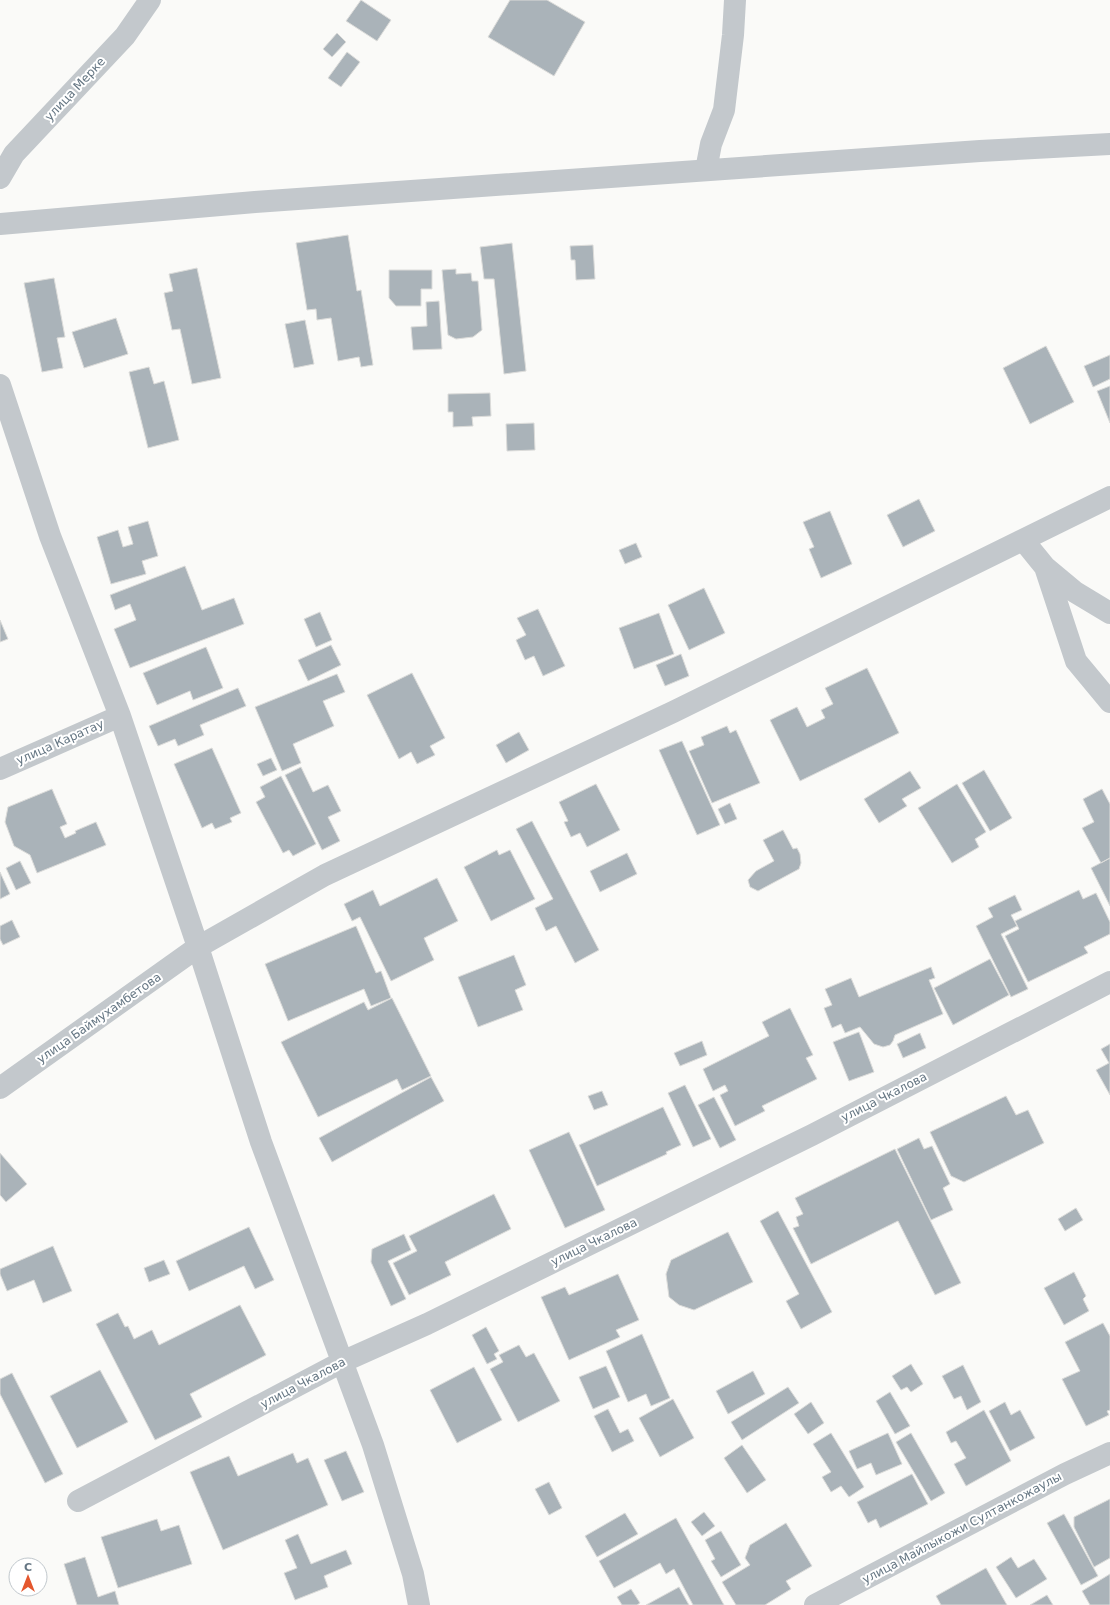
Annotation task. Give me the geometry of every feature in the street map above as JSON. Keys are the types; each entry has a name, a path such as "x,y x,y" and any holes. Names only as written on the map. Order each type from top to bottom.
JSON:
{"street":[{"name":"улица Мерке","path":"0,178 14,154 125,36 150,0"},
{"path":"706,170 711,144 724,110 733,35 735,0"},
{"path":"0,224 255,202 980,151 1110,144"},
{"path":"0,385 50,536 120,716 198,947 261,1142 342,1362 374,1444 413,1574 419,1605"},
{"name":"улица Баймухамбетова","path":"0,1088 198,947 325,875 673,712 1110,497"},
{"path":"1023,540 1045,567 1075,592 1110,613"},
{"path":"1045,567 1076,661 1110,702"},
{"name":"улица Каратау","path":"0,769 120,716"},
{"name":"улица Чкалова","path":"78,1501 342,1362 427,1324 812,1135 1110,982"},
{"name":"улица Майлыкожи Султанкожаулы","path":"816,1605 1058,1478 1110,1453"}],"building":[{"path":"361,0 391,20 377,41 346,21"},
{"path":"510,0 547,0 585,22 554,76 488,37"},
{"path":"337,33 346,42 332,57 323,49"},
{"path":"347,52 360,62 341,87 328,78"},
{"path":"348,235 357,291 361,290 373,365 361,367 359,357 338,361 331,318 317,320 316,309 307,310 296,243"},
{"path":"512,243 526,371 504,374 494,279 484,279 480,247"},
{"path":"593,245 595,279 576,280 575,260 571,260 570,246"},
{"path":"197,268 221,378 192,384 180,329 172,330 164,293 173,291 169,274"},
{"path":"456,269 456,274 471,273 472,281 478,281 482,330 473,337 456,339 448,335 442,270"},
{"path":"389,270 432,270 432,289 421,289 421,306 396,306 389,298"},
{"path":"54,278 65,337 57,338 63,368 42,372 24,283"},
{"path":"439,301 442,349 413,350 411,327 427,326 426,302"},
{"path":"116,318 128,354 84,368 72,332"},
{"path":"305,320 314,364 294,368 285,324"},
{"path":"1046,346 1074,402 1030,424 1003,368"},
{"path":"1110,355 1110,379 1093,387 1084,366"},
{"path":"149,367 154,384 164,381 179,440 148,448 129,372"},
{"path":"1110,386 1110,423 1097,391"},
{"path":"490,393 491,416 472,417 473,426 453,427 453,412 448,412 448,394"},
{"path":"534,423 535,450 507,451 506,424"},
{"path":"919,499 935,531 903,547 887,515"},
{"path":"830,511 852,564 821,578 809,549 814,547 803,522"},
{"path":"148,521 158,556 142,561 146,574 111,584 97,537 118,530 123,547 133,544 128,527"},
{"path":"636,543 642,557 625,564 619,550"},
{"path":"185,566 202,610 234,598 244,624 130,668 114,629 136,620 130,604 115,610 110,595"},
{"path":"704,588 725,633 689,650 668,605"},
{"path":"538,609 565,666 543,676 534,656 525,660 516,640 526,635 517,618"},
{"path":"320,612 332,640 316,647 304,619"},
{"path":"659,613 674,654 634,669 619,628"},
{"path":"0,620 8,639 0,642"},
{"path":"331,645 341,665 308,681 298,660"},
{"path":"206,647 223,688 193,700 190,691 157,705 143,673"},
{"path":"681,654 689,676 665,686 656,665"},
{"path":"867,668 899,733 800,781 770,720 797,707 807,727 825,718 821,710 833,704 825,688"},
{"path":"412,673 445,738 430,746 435,755 417,764 411,752 399,759 367,695"},
{"path":"337,674 345,692 323,701 334,726 293,744 301,763 282,771 255,707"},
{"path":"238,688 246,706 200,725 204,735 178,746 175,739 158,746 149,726"},
{"path":"727,726 730,733 736,730 760,783 712,803 689,751 704,745 701,737"},
{"path":"519,732 529,750 506,763 496,745"},
{"path":"682,741 720,825 697,835 659,750"},
{"path":"212,748 241,813 230,818 232,822 215,829 212,823 202,828 174,764"},
{"path":"271,758 277,770 263,776 257,764"},
{"path":"301,767 313,792 328,785 341,811 328,817 340,841 322,850 285,775"},
{"path":"984,770 1012,818 990,831 962,783"},
{"path":"910,771 921,788 902,799 907,806 879,823 864,799"},
{"path":"281,776 316,844 293,856 289,850 283,853 256,802 265,797 260,787"},
{"path":"596,784 620,830 587,847 580,833 571,837 564,822 568,821 559,802"},
{"path":"957,784 986,832 975,839 979,847 952,863 918,808"},
{"path":"52,789 67,824 60,827 65,838 76,833 75,831 96,822 106,845 37,873 30,855 14,846 5,822 8,807"},
{"path":"1102,789 1110,804 1110,858 1101,863 1082,828 1094,822 1083,799"},
{"path":"730,803 737,819 725,824 718,809"},
{"path":"532,821 599,950 575,963 556,926 546,931 535,908 553,899 516,829"},
{"path":"783,830 793,849 797,848 800,854 801,863 799,869 758,891 750,887 748,880 756,871 774,861 763,840"},
{"path":"497,850 499,855 510,850 535,899 491,921 464,867"},
{"path":"627,853 637,874 600,892 590,871"},
{"path":"1110,858 1110,906 1091,868"},
{"path":"20,861 31,883 16,890 6,868"},
{"path":"0,872 10,894 0,899"},
{"path":"437,878 458,921 424,938 434,960 391,981 360,917 352,921 344,904 373,890 380,906"},
{"path":"1079,890 1083,899 1096,893 1110,922 1110,934 1084,947 1088,953 1028,982 1005,936 1019,929 1015,921"},
{"path":"1015,895 1022,910 1011,915 1017,926 1001,934 1028,989 1011,997 976,926 993,917 988,908"},
{"path":"12,920 20,937 3,945 0,939 0,926"},
{"path":"356,926 376,973 381,971 391,998 371,1006 364,989 288,1021 265,964"},
{"path":"514,955 526,985 515,990 523,1010 478,1027 458,977"},
{"path":"990,959 1009,995 953,1025 934,988"},
{"path":"931,967 935,978 929,980 943,1014 895,1035 890,1045 883,1047 874,1044 860,1027 845,1033 841,1024 832,1028 824,1008 832,1005 825,989 851,978 859,997"},
{"path":"392,998 431,1076 402,1090 397,1079 318,1117 281,1042 364,1002 368,1010"},
{"path":"790,1008 813,1055 806,1058 817,1079 762,1106 765,1111 735,1126 720,1095 728,1091 725,1085 713,1091 703,1069 769,1036 762,1022"},
{"path":"859,1032 874,1072 849,1081 833,1042"},
{"path":"920,1033 926,1048 903,1058 897,1044"},
{"path":"702,1041 707,1055 680,1066 674,1053"},
{"path":"1110,1044 1110,1095 1096,1070 1109,1063 1101,1049"},
{"path":"431,1077 444,1101 332,1162 319,1138"},
{"path":"685,1085 711,1139 693,1147 668,1093"},
{"path":"602,1091 608,1105 594,1110 588,1096"},
{"path":"1006,1096 1016,1115 1028,1110 1044,1143 964,1182 951,1176 930,1132"},
{"path":"714,1097 736,1140 720,1148 698,1105"},
{"path":"663,1107 681,1145 666,1152 667,1154 597,1186 579,1145"},
{"path":"569,1132 605,1210 565,1228 529,1150"},
{"path":"919,1138 924,1149 932,1146 950,1184 943,1188 953,1210 931,1220 897,1149"},
{"path":"895,1149 961,1283 935,1295 898,1221 811,1264 793,1228 799,1226 796,1217 803,1214 795,1198"},
{"path":"0,1153 27,1184 6,1202 0,1195"},
{"path":"494,1194 511,1229 445,1262 451,1275 409,1295 393,1263 417,1251 409,1236"},
{"path":"1076,1208 1083,1220 1065,1231 1058,1219"},
{"path":"778,1211 832,1312 801,1329 786,1301 799,1294 760,1221"},
{"path":"249,1227 274,1280 255,1289 244,1266 189,1291 176,1261"},
{"path":"728,1232 753,1282 694,1310 679,1305 669,1297 666,1274 671,1260"},
{"path":"404,1234 411,1250 388,1261 406,1299 391,1306 371,1262 372,1249"},
{"path":"53,1246 72,1291 43,1303 34,1280 7,1291 0,1274 0,1269"},
{"path":"164,1260 170,1274 149,1282 144,1268"},
{"path":"1074,1272 1086,1296 1083,1299 1089,1311 1064,1325 1044,1288"},
{"path":"618,1274 639,1320 616,1330 620,1337 569,1360 541,1297 565,1287 569,1295"},
{"path":"240,1305 266,1355 190,1394 202,1417 155,1440 96,1324 118,1313 125,1327 128,1326 134,1339 152,1330 159,1345"},
{"path":"1103,1323 1110,1336 1110,1410 1107,1411 1109,1415 1086,1426 1062,1379 1080,1371 1065,1342"},
{"path":"486,1327 499,1351 494,1354 497,1359 487,1364 472,1335"},
{"path":"642,1334 670,1398 651,1406 646,1394 628,1402 606,1351"},
{"path":"519,1345 526,1357 534,1353 560,1401 518,1422 490,1369 503,1362 499,1355"},
{"path":"911,1364 923,1384 911,1392 907,1387 901,1390 892,1376"},
{"path":"963,1365 981,1402 967,1410 961,1396 954,1399 942,1376"},
{"path":"606,1366 620,1397 593,1409 579,1377"},
{"path":"474,1367 502,1420 457,1443 430,1390"},
{"path":"100,1370 128,1422 77,1448 50,1396"},
{"path":"753,1371 765,1394 728,1414 716,1391"},
{"path":"12,1373 63,1474 45,1483 0,1394 0,1379"},
{"path":"788,1387 799,1403 742,1440 731,1422"},
{"path":"890,1392 910,1426 895,1434 876,1401"},
{"path":"673,1399 694,1438 660,1457 639,1418"},
{"path":"811,1402 824,1423 808,1434 794,1414"},
{"path":"1005,1402 1011,1415 1020,1410 1035,1438 1010,1451 989,1411"},
{"path":"608,1409 620,1433 628,1429 634,1441 612,1452 594,1416"},
{"path":"984,1410 1011,1461 966,1486 954,1464 966,1458 956,1441 951,1443 946,1432"},
{"path":"831,1433 864,1487 849,1497 841,1486 831,1492 822,1477 831,1472 813,1444"},
{"path":"888,1433 902,1464 876,1475 871,1463 857,1469 849,1451"},
{"path":"911,1433 945,1493 931,1501 896,1442"},
{"path":"742,1445 766,1480 747,1493 724,1458"},
{"path":"346,1451 364,1492 342,1501 324,1460"},
{"path":"293,1453 297,1463 308,1458 328,1505 223,1550 190,1472 229,1456 238,1476"},
{"path":"912,1474 928,1504 880,1528 876,1519 868,1523 857,1502"},
{"path":"549,1482 562,1508 549,1515 535,1489"},
{"path":"1110,1499 1110,1558 1094,1567 1074,1527 1074,1517"},
{"path":"704,1512 715,1526 702,1536 691,1522"},
{"path":"625,1513 638,1534 597,1557 585,1536"},
{"path":"1064,1514 1098,1576 1081,1585 1047,1523"},
{"path":"676,1518 724,1605 693,1605 674,1569 666,1574 660,1563 614,1588 599,1561"},
{"path":"157,1519 161,1531 179,1525 192,1564 118,1588 101,1537"},
{"path":"786,1523 812,1566 786,1581 791,1589 765,1605 736,1605 722,1582 750,1565 745,1558 750,1545"},
{"path":"721,1531 741,1565 721,1577 711,1561 715,1559 705,1540"},
{"path":"298,1534 311,1564 346,1550 352,1564 324,1576 328,1587 295,1600 284,1573 297,1568 285,1540"},
{"path":"85,1557 98,1597 115,1591 119,1605 77,1605 64,1564"},
{"path":"1011,1557 1018,1568 1034,1559 1047,1579 1016,1598 996,1567"},
{"path":"986,1568 1007,1605 941,1605 936,1596"},
{"path":"1110,1574 1110,1605 1090,1605 1082,1591"},
{"path":"679,1587 689,1605 646,1605"},
{"path":"631,1589 640,1603 637,1605 622,1605 617,1597"},
{"path":"1047,1595 1053,1605 1030,1605"}]}
